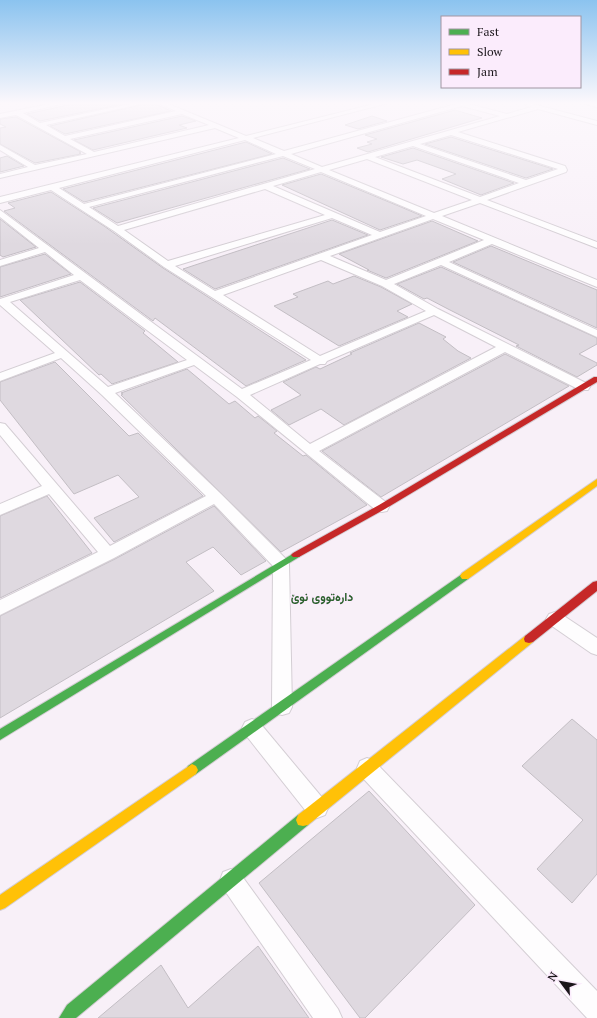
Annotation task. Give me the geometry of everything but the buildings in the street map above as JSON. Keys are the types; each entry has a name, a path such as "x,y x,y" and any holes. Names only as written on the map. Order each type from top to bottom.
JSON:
{"street":[{"path":"6,151 34,168"},
{"path":"87,151 93,154"},
{"path":"0,176 108,151"},
{"path":"0,200 196,151"},
{"path":"275,151 597,284"},
{"path":"81,207 295,151"},
{"path":"117,230 387,151"},
{"path":"431,151 526,183"},
{"path":"216,294 562,171 562,168 508,151"},
{"path":"366,156 597,245"},
{"path":"266,186 379,235"},
{"path":"52,187 167,265 322,361"},
{"path":"0,213 81,276 241,394 382,507"},
{"path":"167,265 333,215"},
{"path":"586,241 597,236"},
{"path":"386,284 493,240"},
{"path":"0,262 46,249"},
{"path":"321,256 386,284 434,311 584,387"},
{"path":"442,262 597,334"},
{"path":"2,301 81,276"},
{"path":"2,301 106,392 216,497 280,564 282,707"},
{"path":"241,394 322,361 434,311"},
{"path":"309,450 505,347"},
{"path":"0,377 62,354"},
{"path":"106,392 194,360"},
{"path":"0,735 280,564 382,507 597,379"},
{"path":"0,427 108,554"},
{"path":"0,904 282,707 597,482"},
{"path":"0,510 51,488"},
{"path":"0,608 108,554 216,497"},
{"path":"67,1018 72,1010 317,808 597,585"},
{"path":"555,619 597,648"},
{"path":"252,728 317,808"},
{"path":"366,768 597,1010"},
{"path":"231,880 329,1018"}],"traffic: fast":[{"path":"0,735 296,555"},
{"path":"192,770 465,576"},
{"path":"67,1018 72,1010 303,820"}],"traffic: slow":[{"path":"465,576 597,482"},
{"path":"303,820 529,639"},
{"path":"0,903 192,770"}],"traffic: jam":[{"path":"296,555 382,507 597,379"},
{"path":"529,639 597,585"}],"district":[{"name":"دارەتووی نوێ","path":"322,596"}]}
